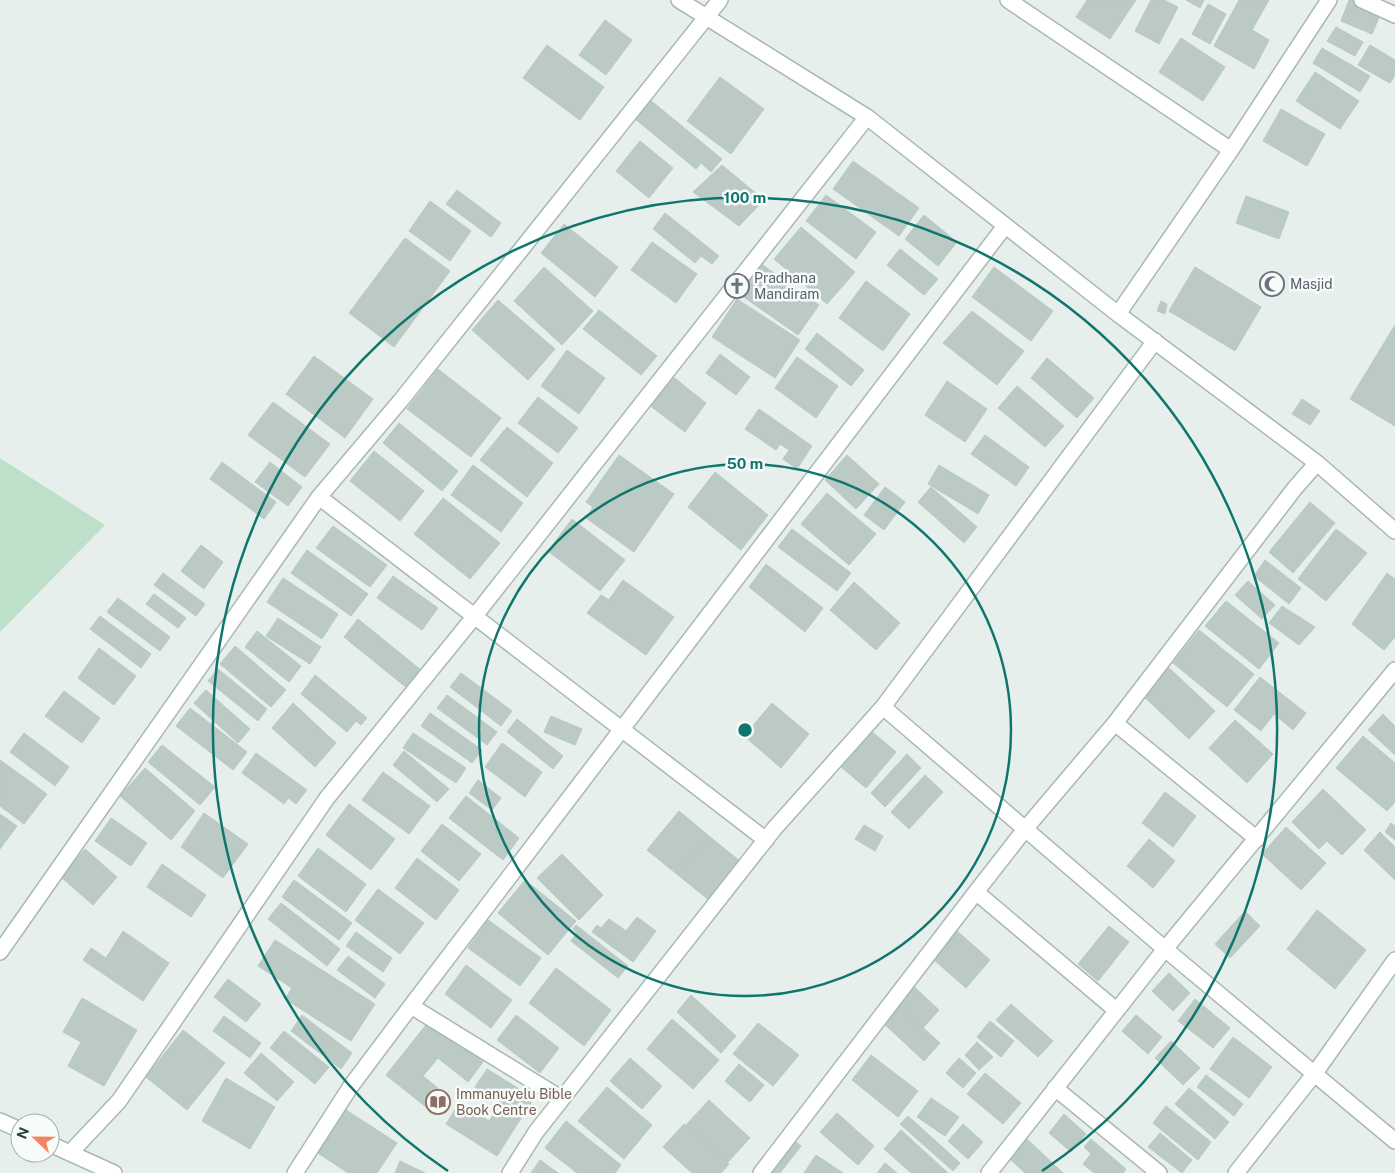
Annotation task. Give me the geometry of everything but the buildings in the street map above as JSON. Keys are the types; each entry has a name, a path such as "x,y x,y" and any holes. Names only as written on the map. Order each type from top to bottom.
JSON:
{"street":[{"path":"679,0 704,18 867,117 1118,314 1317,463 1395,531"},
{"path":"0,952 319,497 402,399 720,0"},
{"path":"1008,0 1231,150"},
{"path":"1118,314 1231,150 1330,0"},
{"path":"1362,0 1395,15"},
{"path":"70,1153 119,1101 327,798 474,617 867,117"},
{"path":"296,1173 351,1086 1005,226"},
{"path":"510,1173 536,1132 766,840 883,707 1155,341"},
{"path":"761,1173 1026,828 1115,723 1295,488 1317,463"},
{"path":"319,497 766,840"},
{"path":"989,1173 1165,949 1258,839 1395,670"},
{"path":"883,707 1165,949 1395,1140"},
{"path":"1115,723 1258,839"},
{"path":"976,892 1116,1010"},
{"path":"1236,1173 1315,1073 1395,960"},
{"path":"411,1006 562,1099"},
{"path":"1055,1088 1159,1173"},
{"path":"60,1148 114,1173"}],"green space":[{"path":"0,458 105,525 0,632"}],"place":[{"name":"Masjid","path":"1272,284"},
{"name":"Pradhana Mandiram","path":"737,286"},
{"name":"Immanuyelu Bible Book Centre","path":"438,1102"}]}
